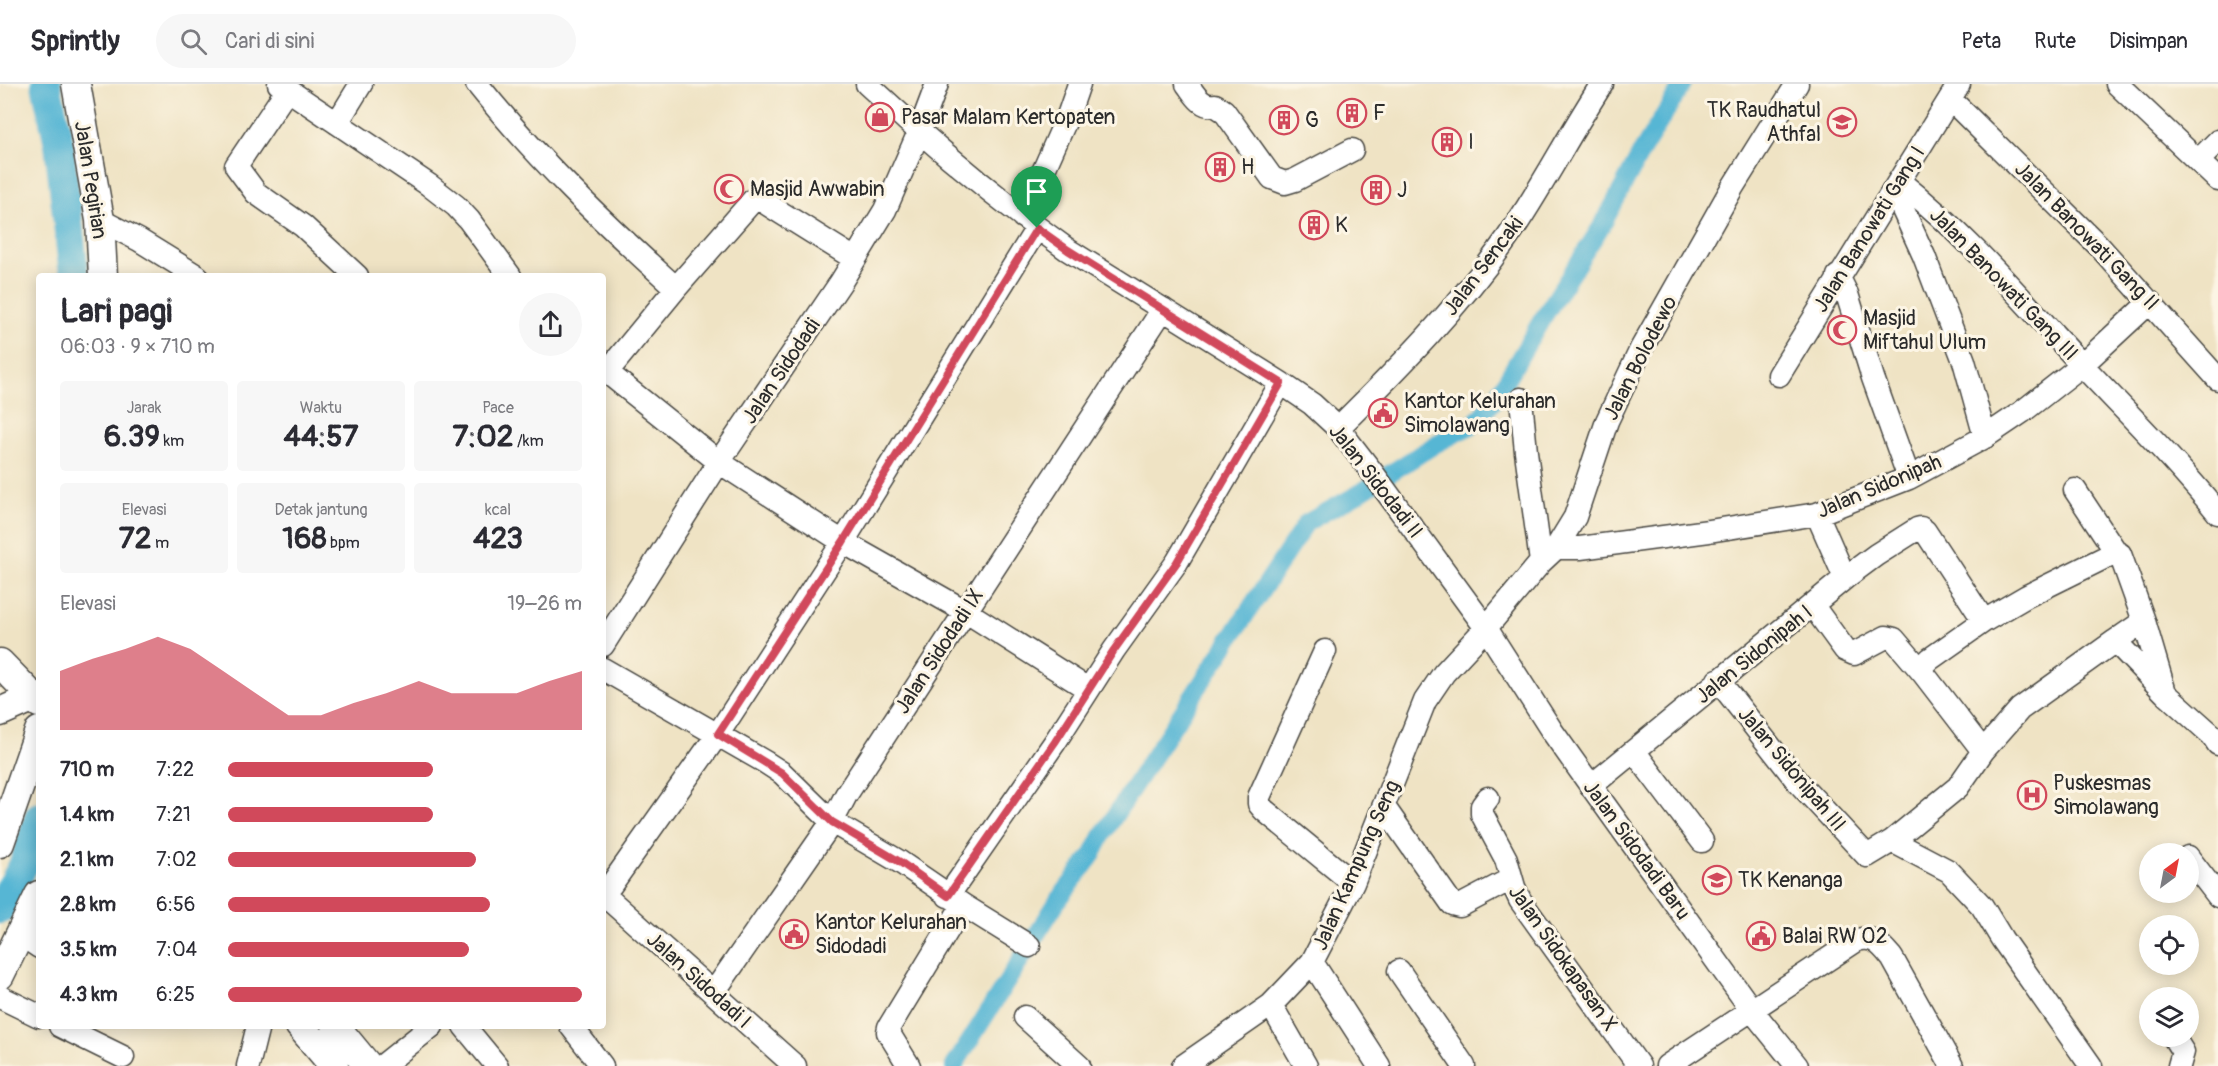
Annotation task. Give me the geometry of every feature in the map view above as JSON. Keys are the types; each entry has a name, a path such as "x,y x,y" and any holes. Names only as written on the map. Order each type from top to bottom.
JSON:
{"main road":[{"name":"Jalan Pegirian","path":"76,84 100,220 103,273"},
{"path":"0,663 36,700 0,712"},
{"path":"0,843 36,740"},
{"path":"0,975 29,941 36,909"},
{"path":"308,1029 333,1039 368,1066"}],"street":[{"path":"337,123 361,84"},
{"path":"477,84 508,123 567,187 676,288"},
{"name":"Jalan Sidodadi II","path":"867,84 919,132 1030,223 1068,250 1312,404 1338,428 1486,628"},
{"name":"Jalan Sidodadi","path":"606,640 719,462 855,260 885,210 937,84"},
{"path":"606,890 718,734 843,542 1030,223 1079,84"},
{"path":"1187,84 1203,104 1215,105 1224,111 1272,178 1285,183 1295,180 1352,150"},
{"name":"Jalan Sencaki","path":"1338,428 1429,336 1474,282 1509,236 1602,84"},
{"name":"Jalan Bolodewo","path":"1486,628 1549,555 1575,517 1607,421 1641,349 1732,188 1797,84"},
{"path":"2117,84 2218,180"},
{"path":"354,273 303,226 256,193 236,166 283,87 429,185 456,206 508,273"},
{"name":"Jalan Banowati Gang I","path":"1779,375 1838,276 1955,91"},
{"name":"Jalan Banowati Gang II","path":"1955,91 2218,379"},
{"path":"2198,161 2218,141"},
{"path":"1896,186 1964,361 1985,437"},
{"name":"Jalan Banowati Gang III","path":"1896,186 1934,210 1996,270 2175,463 2218,513"},
{"path":"606,370 754,199 759,199 855,260"},
{"path":"100,220 139,240 192,273"},
{"path":"1838,276 1847,294 1873,378 1909,478"},
{"name":"Jalan Sidonipah","path":"1549,555 1580,548 1817,514 1909,478 1985,437 2022,412 2082,365 2150,302"},
{"name":"Jalan Sidodadi IX","path":"714,992 832,822 846,795 1163,309"},
{"path":"606,372 719,462 843,542 965,611 1088,689"},
{"path":"909,1066 888,1032 889,1027 955,900 1088,689 1177,562 1281,383"},
{"path":"1521,399 1526,452 1549,555"},
{"path":"2075,490 2116,552 2120,554 2144,621 2165,693"},
{"path":"1817,514 1845,579"},
{"name":"Jalan Sidonipah I","path":"1591,786 1718,680 1845,579 1876,555 1921,528 1984,621"},
{"path":"1923,673 1925,664 1930,658 1984,621 2027,596 2116,552"},
{"path":"1813,606 1845,650 1854,654 1890,637 1923,673 1983,752"},
{"path":"2091,1066 1982,906 1949,871 1892,841 1958,787 1983,752 2020,709 2144,621"},
{"name":"Jalan Sidodadi Baru","path":"1486,628 1552,731 1591,786 1751,1009 1797,1066"},
{"name":"Jalan Kampung Seng","path":"1183,1066 1271,1005 1312,962 1353,883 1425,701 1444,673 1486,628"},
{"path":"2115,641 2165,693 2216,738"},
{"path":"1325,651 1259,797 1259,804 1353,883"},
{"path":"606,671 782,773 832,822 900,862 955,900 1029,946"},
{"name":"Jalan Sidonipah III","path":"1718,680 1798,782 1867,856 1892,841"},
{"path":"1634,751 1702,841"},
{"path":"1488,798 1482,806 1482,814 1506,860 1511,879"},
{"name":"Jalan Sidokapasan X","path":"1384,807 1452,904 1460,906 1511,879 1521,900 1640,1066"},
{"path":"2199,871 2218,896"},
{"name":"Jalan Sidodadi I","path":"606,896 795,1066"},
{"path":"1667,1066 1857,940 1869,938 1880,944 1892,958 1952,1066"},
{"path":"1312,962 1379,1066"},
{"path":"1399,971 1464,1066"},
{"path":"0,998 36,1015"},
{"path":"1271,1005 1306,1066"},
{"path":"1025,1017 1079,1066"},
{"path":"66,1029 123,1057"},
{"path":"248,1066 257,1029"},
{"path":"382,1066 428,1029"},
{"path":"466,1029 497,1066"},
{"path":"573,1029 602,1066"},
{"path":"2179,1066 2183,1052 2180,1047"}],"waterway":[{"path":"46,84 59,144 74,273"},
{"path":"954,1066 1057,902 1093,854 1130,792 1306,523 1356,495 1436,444 1474,424 1494,401 1541,321 1604,222 1642,151 1683,84"},
{"path":"0,909 24,864 36,826"}],"place":[{"name":"F","path":"1352,113"},
{"name":"Pasar Malam Kertopaten","path":"880,117"},
{"name":"G","path":"1284,120"},
{"name":"TK Raudhatul Athfal","path":"1842,122"},
{"name":"I","path":"1447,142"},
{"name":"H","path":"1220,167"},
{"name":"Masjid Awwabin","path":"729,189"},
{"name":"J","path":"1376,190"},
{"name":"K","path":"1314,225"},
{"name":"Masjid Miftahul Ulum","path":"1842,330"},
{"name":"Kantor Kelurahan Simolawang","path":"1383,413"},
{"name":"Puskesmas Simolawang","path":"2032,795"},
{"name":"TK Kenanga","path":"1717,880"},
{"name":"Kantor Kelurahan Sidodadi","path":"794,934"},
{"name":"Balai RW 02","path":"1761,936"}],"route":[{"path":"1037,228 1068,250 1281,383 1177,562 1114,650 1055,742 967,865 948,896 900,862 832,822 782,773 718,734 843,542 1037,228"}]}
